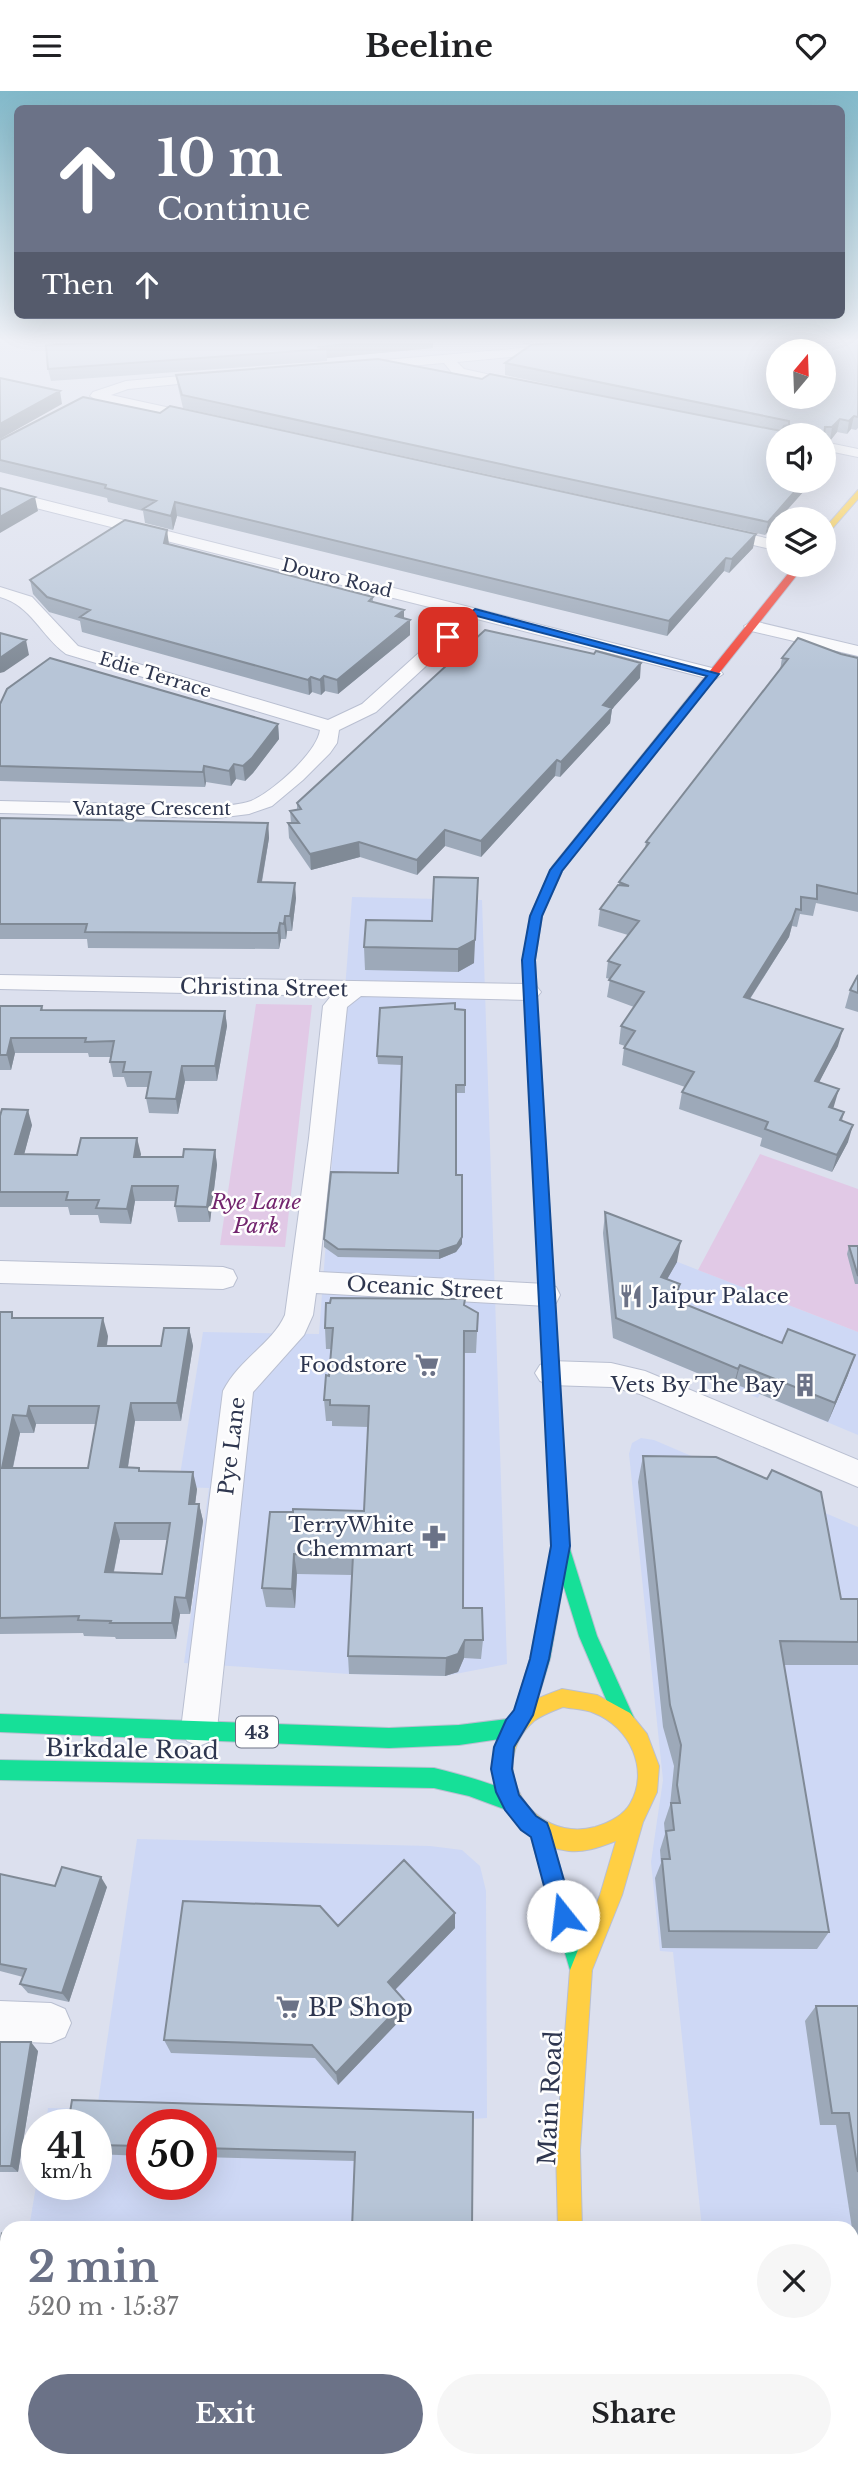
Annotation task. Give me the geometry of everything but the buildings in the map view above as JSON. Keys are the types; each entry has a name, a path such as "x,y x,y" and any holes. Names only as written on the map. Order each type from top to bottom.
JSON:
{"main road":[{"path":"836,520 858,493"},
{"name":"43","path":"539,1831 528,1823 512,1802 506,1792 501,1769 504,1747 518,1721 540,1659 560,1546 529,992 528,960 536,916 556,870 791,577"},
{"name":"43","path":"560,1546 588,1636 624,1718 639,1736 648,1757 650,1779 645,1801 633,1820"},
{"name":"43","path":"518,1721 541,1704 562,1698 584,1699 606,1706 624,1718"},
{"name":"Birkdale Road","path":"0,1723 426,1738 518,1721"},
{"path":"0,1729 89,1743"},
{"path":"155,1755 165,1760 172,1773"},
{"name":"Birkdale Road","path":"0,1770 434,1778 469,1786 512,1802"},
{"path":"539,1831 564,1840 589,1842 614,1835 633,1820"},
{"name":"Main Road","path":"570,2221 568,2150 581,1970 611,1895 633,1820"},
{"name":"Main Road","path":"539,1831 581,1970"}],"street":[{"path":"838,449 858,453"},
{"name":"Douro Road","path":"0,494 714,674"},
{"path":"697,528 766,543"},
{"name":"Edie Terrace","path":"0,592 25,600 60,643 72,650 330,727"},
{"path":"330,727 369,708 475,612"},
{"path":"753,626 858,651"},
{"name":"Vantage Crescent","path":"0,807 242,810 261,804 275,795 321,751 328,742 330,727"},
{"name":"Christina Street","path":"0,982 529,992"},
{"name":"Pye Lane","path":"199,1729 238,1391 245,1376 282,1345 293,1332 299,1315 335,1006 344,995 357,989"},
{"path":"0,1272 223,1278"},
{"name":"Oceanic Street","path":"304,1282 546,1294"},
{"path":"550,1373 611,1375 645,1383 858,1474"},
{"path":"0,2021 51,2023"}],"shaded area":[{"path":"352,897 482,900 507,1664 445,1676 349,1674 184,1663 209,1488 178,1487 203,1332 319,1334"},
{"path":"603,1233 858,1332 858,1435 760,1394 758,1398 613,1338"},
{"path":"641,1438 654,1440 858,1527 858,2221 701,2221 673,1952 660,1951 651,1862 663,1780 629,1454 632,1443"},
{"path":"137,1839 430,1846 462,1850 480,1866 486,1891 487,2118 472,2119 473,2221 30,2221 34,2200 112,2200 112,2109 97,2109"}],"green space":[{"name":"Rye Lane Park","path":"256,1004 312,1005 285,1247 220,1245"},
{"path":"760,1154 858,1189 858,1332 698,1270"}],"traffic: fast":[{"path":"536,916 529,960 560,1546 588,1636 624,1718"},
{"path":"523,1715 540,1659 559,1554"},
{"path":"0,1723 389,1738 459,1735 513,1727"},
{"path":"0,1770 434,1778 469,1786 512,1802"},
{"path":"539,1831 581,1970"}],"traffic: slow":[{"path":"836,520 858,493"},
{"path":"536,916 556,870 693,699"},
{"path":"562,1698 597,1704 623,1719 640,1741 648,1766 647,1792 636,1815 614,1832 582,1841 557,1838 534,1826 513,1802 504,1776 506,1749 518,1724 528,1714 562,1698"},
{"path":"570,2221 568,2150 581,1970 611,1895 633,1820"}],"traffic: jam":[{"path":"693,699 790,577"}],"place":[{"name":"Jaipur Palace","path":"631,1296"},
{"name":"Foodstore","path":"427,1365"},
{"name":"Vets By The Bay","path":"805,1385"},
{"name":"TerryWhite Chemmart","path":"434,1537"},
{"name":"BP Shop","path":"288,2007"}],"route":[{"path":"448,637 475,612 714,674 556,870 536,916 528,960 560,1546 540,1659 523,1715 513,1727 504,1747 501,1769 506,1792 512,1802 528,1823 539,1831 563,1916"}]}
